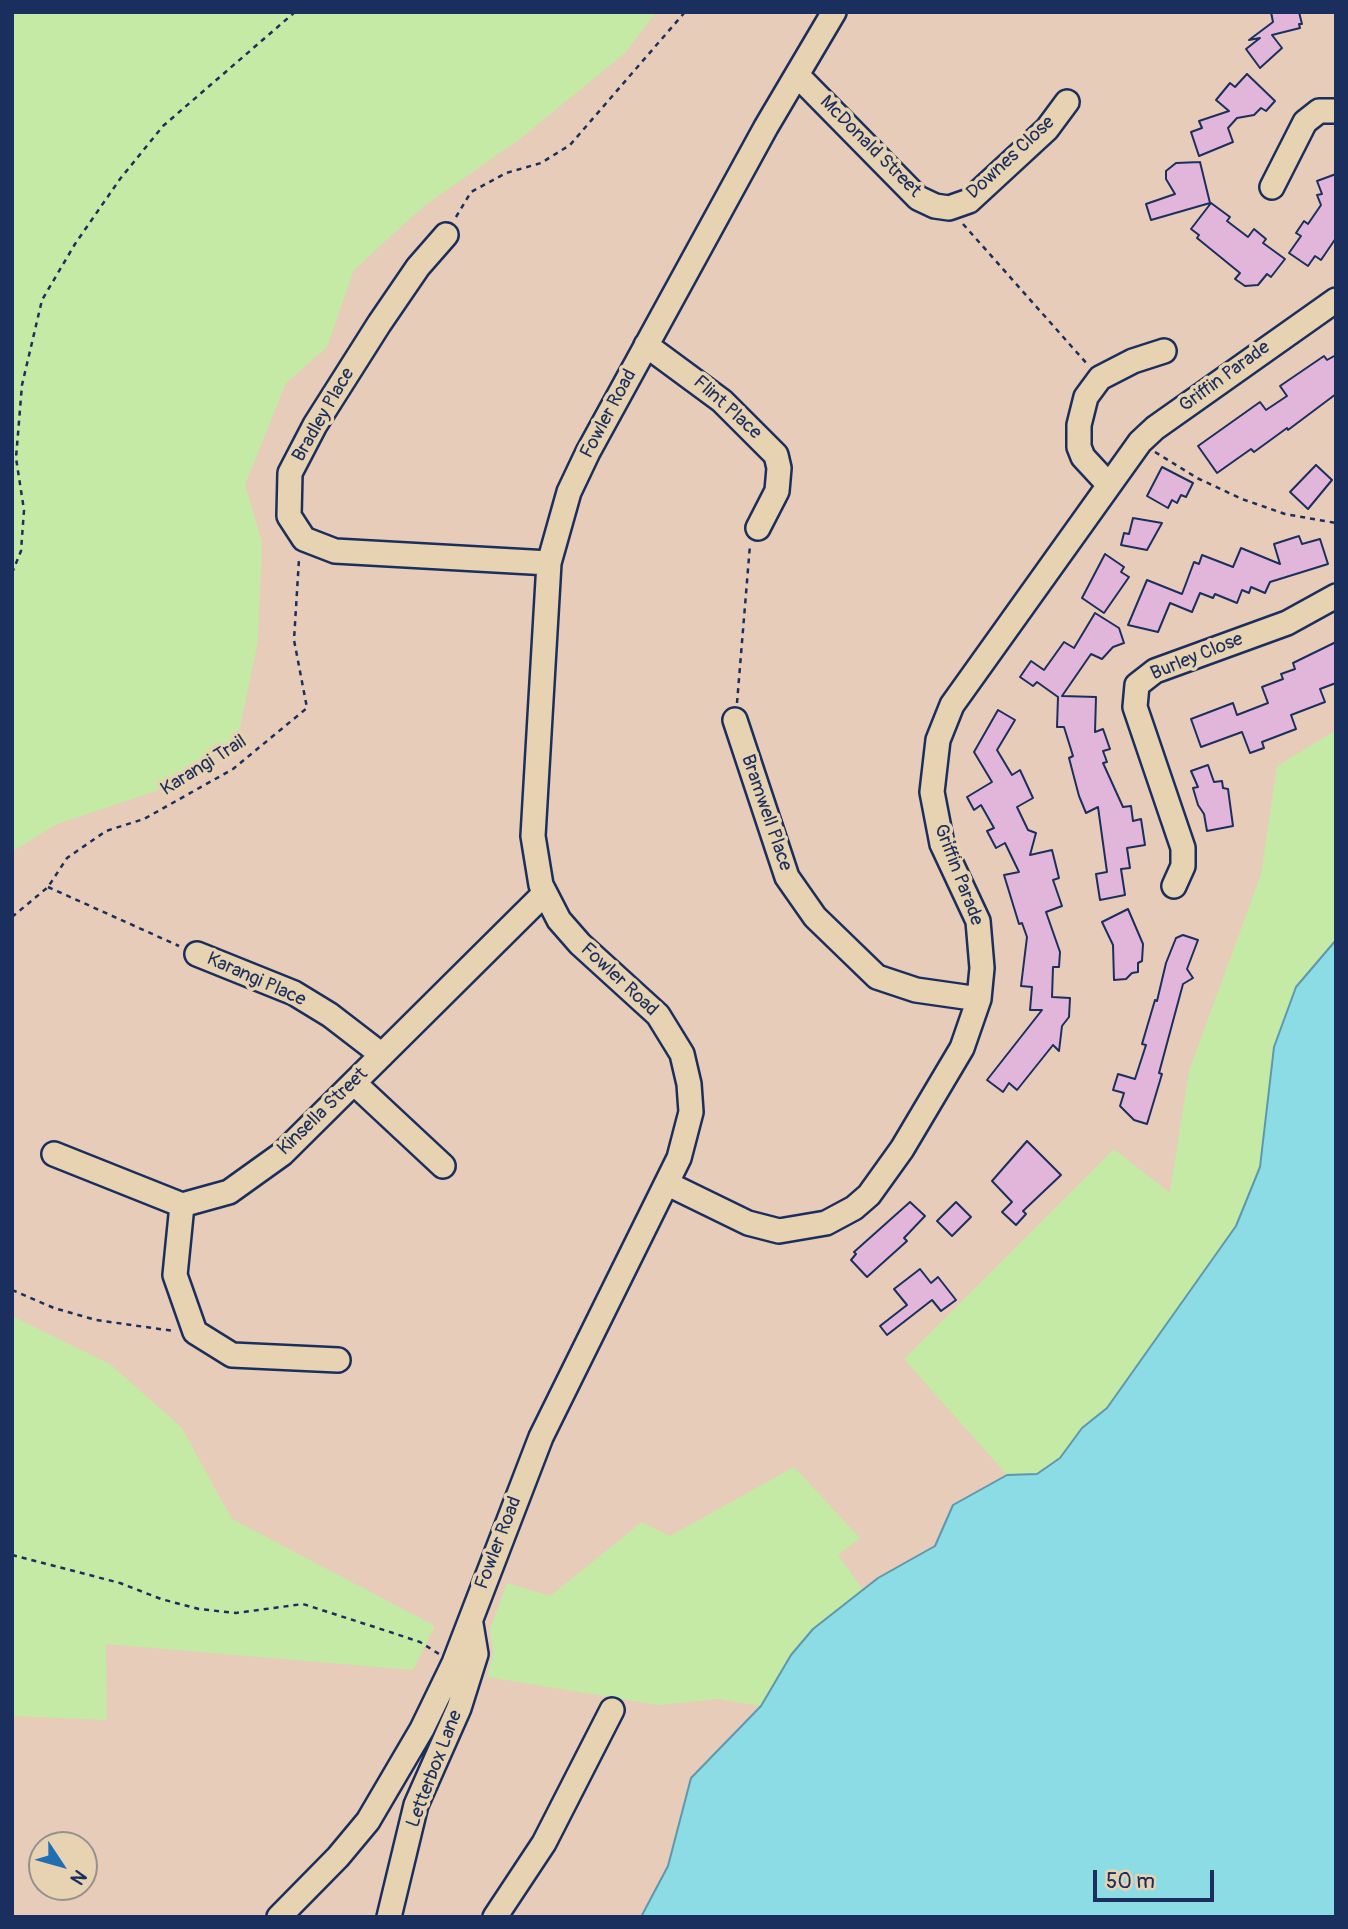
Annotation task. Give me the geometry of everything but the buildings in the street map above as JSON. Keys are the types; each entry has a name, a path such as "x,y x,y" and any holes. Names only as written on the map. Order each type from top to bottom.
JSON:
{"street":[{"name":"Fowler Road","path":"279,1917 338,1857 368,1821 422,1730 454,1662 541,1437 679,1158 691,1112 689,1084 682,1054 658,1015 580,944 559,920 543,895 533,836 549,563 569,492 646,345 834,12"},
{"name":"McDonald Street","path":"797,75 918,198 935,206 949,208"},
{"name":"Downes Close","path":"949,208 969,201 1047,129 1067,102"},
{"path":"1272,187 1305,122 1320,111 1336,111"},
{"name":"Bradley Place","path":"304,539 289,516 290,472 379,324 418,267 446,235"},
{"name":"Griffin Parade","path":"668,1184 762,1228 792,1230 838,1219 869,1195 896,1158 962,1048 979,999 982,968 978,920 942,844 935,815 932,772 938,740 952,705 1108,484 1155,428 1336,300"},
{"name":"Flint Place","path":"646,345 722,401 776,455 779,468 777,491 758,527"},
{"path":"1108,484 1083,457 1077,436 1086,397 1100,378 1133,361 1164,351"},
{"path":"304,539 335,551 549,563"},
{"name":"Burley Close","path":"1174,886 1183,866 1183,848 1135,707 1137,685 1155,671 1287,623 1336,596"},
{"name":"Bramwell Place","path":"735,720 787,877 815,917 877,977 916,990 979,999"},
{"name":"Kinsella Street","path":"182,1205 229,1192 282,1154 543,895"},
{"name":"Karangi Place","path":"197,954 294,993 330,1015 382,1055"},
{"path":"354,1083 443,1167"},
{"path":"54,1154 182,1205 175,1275 195,1332 232,1355 338,1360"},
{"name":"Letterbox Lane","path":"389,1917 416,1805 458,1707 476,1654 470,1621"},
{"path":"495,1917 544,1843 612,1710"}],"path":[{"path":"12,573 21,551 24,510 16,458 22,386 43,300 97,211 163,126 295,12"},
{"path":"446,235 471,192 506,173 541,163 570,145 684,12"},
{"path":"949,208 1100,378"},
{"path":"1168,460 1197,478 1242,499 1285,514 1336,523"},
{"path":"735,720 750,542 758,527"},
{"name":"Karangi Trail","path":"12,917 48,887 67,858 106,831 144,819 233,769 307,708 294,640 299,558 304,539"},
{"path":"48,887 197,954"},
{"path":"12,1290 54,1308 96,1320 195,1332"},
{"path":"12,1555 120,1583 161,1599 199,1609 236,1613 303,1604 420,1642 454,1662"}],"green space":[{"path":"12,12 656,12 625,53 520,139 424,206 354,270 327,347 286,383 245,485 262,542 258,641 238,737 159,790 55,825 12,852"},
{"path":"1336,730 1336,940 1296,987 1274,1047 1260,1167 1236,1226 1107,1408 1082,1428 1060,1458 1037,1474 1007,1475 904,1359 1114,1149 1170,1193 1189,1071 1261,874 1277,766"},
{"path":"12,1316 110,1364 181,1427 232,1519 435,1626 413,1670 106,1644 107,1720 12,1716"},
{"path":"794,1467 860,1538 838,1555 863,1590 813,1629 791,1655 761,1706 718,1699 659,1705 487,1677 493,1653 490,1629 507,1583 550,1596 642,1522 670,1536"}],"water":[{"path":"1336,940 1336,1917 641,1917 668,1866 691,1778 761,1706 791,1655 813,1629 878,1578 935,1546 953,1505 1007,1475 1037,1474 1060,1458 1082,1428 1107,1408 1236,1226 1260,1167 1274,1047 1296,987"}]}
